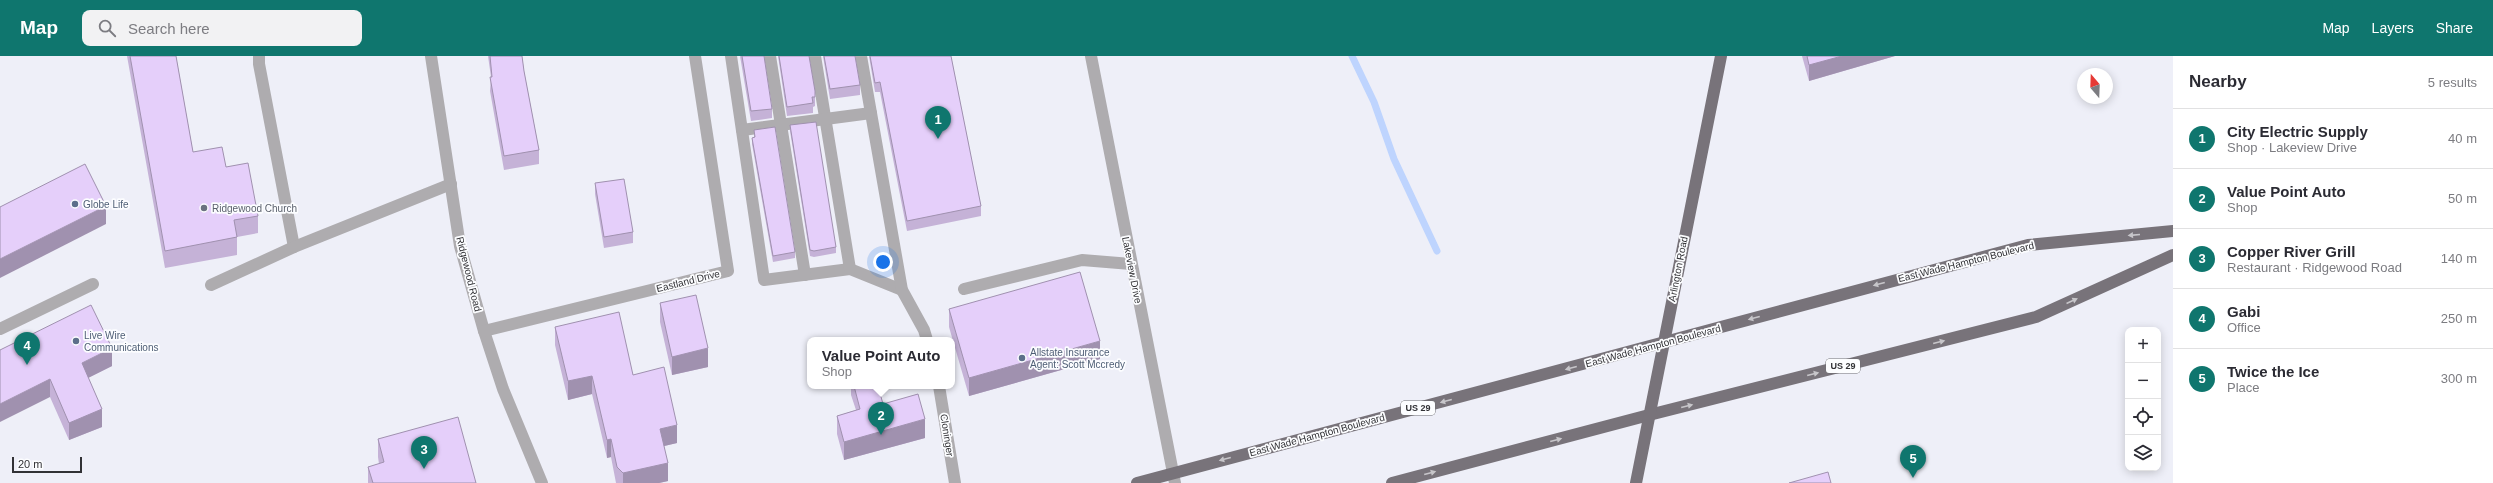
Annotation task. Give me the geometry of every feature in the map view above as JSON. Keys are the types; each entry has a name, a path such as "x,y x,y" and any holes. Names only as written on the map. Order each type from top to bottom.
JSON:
{"main road":[{"name":"Arlington Road","path":"1636,483 1721,56"},
{"name":"East Wade Hampton Boulevard","path":"1137,483 1173,478 2028,245 2173,231"},
{"name":"US 29","path":"1392,483 1649,415 2036,317 2173,255"}],"street":[{"path":"259,56 259,64 294,247"},
{"name":"Ridgewood Road","path":"432,56 460,246 484,331 508,403 542,483"},
{"name":"Eastland Drive","path":"484,331 728,271 695,56"},
{"path":"731,56 764,280 850,269 902,290"},
{"path":"770,56 805,275"},
{"path":"815,56 850,269"},
{"path":"861,56 902,290 926,335"},
{"name":"Lakeview Drive","path":"1091,56 1173,478"},
{"path":"742,130 871,113"},
{"path":"211,285 294,247 451,184"},
{"path":"964,289 1082,260 1131,264"},
{"path":"0,329 93,284"},
{"name":"Cloninger","path":"939,389 955,483"}],"building":[{"path":"130,56 176,56 193,152 222,147 226,167 248,163 258,216 234,220 237,237 165,251"},
{"path":"490,56 522,56 539,150 504,156 490,77 492,77"},
{"path":"742,56 764,56 772,109 751,111"},
{"path":"779,56 809,56 815,91 815,97 812,97 813,103 787,107"},
{"path":"824,56 855,56 860,85 830,89"},
{"path":"870,56 951,56 981,206 907,221 880,82 875,83"},
{"path":"1807,56 1842,56 1809,65"},
{"path":"816,122 836,247 814,251 810,250 790,125"},
{"path":"775,127 795,252 773,256 752,138 755,137 754,130"},
{"path":"85,164 106,206 0,259 0,207"},
{"path":"624,179 633,232 604,237 595,183"},
{"path":"1080,272 1100,341 969,378 949,309"},
{"path":"696,295 708,348 672,357 660,303"},
{"path":"91,305 112,348 82,363 102,409 69,423 50,379 0,404 0,350"},
{"path":"619,312 633,375 664,367 677,425 660,429 668,463 623,473 617,467 611,439 607,440 592,376 568,381 555,327"},
{"path":"855,389 879,389 883,404 918,394 925,419 844,442 837,416 860,409"},
{"path":"458,417 476,483 373,483 368,467 384,462 378,439"},
{"path":"1828,472 1831,483 1789,483"}],"waterway":[{"path":"1352,56 1374,102 1394,159 1437,251"}],"place":[{"name":"City Electric Supply","path":"938,139"},
{"name":"Globe Life","path":"75,204"},
{"name":"Ridgewood Church","path":"204,208"},
{"name":"Live Wire Communications","path":"76,341"},
{"name":"Allstate Insurance Agent: Scott Mccredy","path":"1022,358"},
{"name":"Gabi","path":"27,365"},
{"name":"Value Point Auto","path":"881,435"},
{"name":"Copper River Grill","path":"424,469"},
{"name":"Twice the Ice","path":"1913,478"}]}
